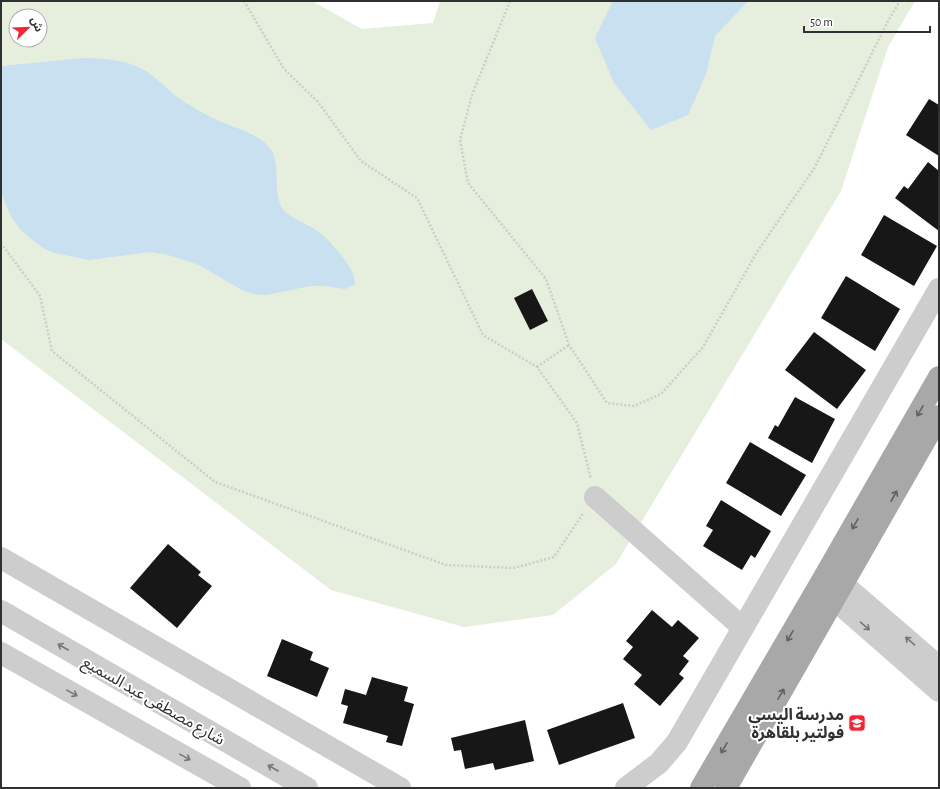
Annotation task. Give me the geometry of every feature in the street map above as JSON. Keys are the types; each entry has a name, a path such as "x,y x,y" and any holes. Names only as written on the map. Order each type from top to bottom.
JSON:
{"main road":[{"path":"701,788 824,579 939,377"},
{"path":"726,788 840,592 939,416"}],"street":[{"path":"626,788 639,780 659,763 677,742 742,627 939,289"},
{"path":"595,497 742,627"},
{"path":"1,558 400,788"},
{"path":"840,592 939,667"},
{"path":"840,592 939,691"},
{"name":"شارع مصطفى عبد السميع","path":"1,611 306,788"},
{"path":"1,653 240,788"}],"path":[{"path":"1,244 40,296 52,351 215,482 446,565 514,568 554,557 595,497 577,423 537,367 482,335 416,198 361,161 318,102 284,69 244,1"},
{"path":"510,1 472,95 460,140 468,183 546,279 569,345 607,403 634,406 661,394 703,347 757,252 815,167 884,27 900,1"},
{"path":"537,367 569,345"}],"green space":[{"path":"1,1 312,1 362,29 433,23 440,1 915,1 888,47 841,191 616,564 553,615 464,627 331,590 1,339"}],"water":[{"path":"613,1 748,1 715,36 706,74 688,115 651,130 614,83 595,38"},
{"path":"84,58 120,61 140,68 195,108 211,117 254,135 267,145 275,158 277,192 281,207 290,215 316,230 330,243 342,256 352,271 355,284 345,289 326,286 310,286 266,295 254,294 242,290 199,265 168,255 150,252 89,260 55,253 45,249 31,239 19,228 11,216 1,193 1,66"}],"building":[{"path":"929,99 939,105 939,156 906,135"},
{"path":"928,162 939,171 939,231 895,198 904,186 908,189"},
{"path":"884,215 937,246 914,286 861,255"},
{"path":"846,276 900,309 875,351 821,318"},
{"path":"532,289 548,321 530,330 514,298"},
{"path":"814,332 866,370 837,409 785,370"},
{"path":"795,397 835,419 812,463 768,438 775,425 778,427"},
{"path":"750,442 806,475 781,516 726,483"},
{"path":"721,500 771,531 755,558 751,555 742,570 703,546 713,530 706,526"},
{"path":"168,544 201,572 198,575 212,586 177,628 130,588"},
{"path":"652,610 672,627 678,620 699,638 683,656 689,661 679,674 684,678 660,706 634,684 642,675 623,659 633,647 626,641"},
{"path":"282,639 313,652 310,660 329,668 317,697 267,676"},
{"path":"372,677 408,687 404,701 414,704 402,746 386,742 388,736 343,723 348,706 341,704 345,689 366,695"},
{"path":"623,703 635,738 559,765 547,730"},
{"path":"525,720 534,761 495,770 493,763 465,769 461,750 454,751 451,738"}],"place":[{"name":"مدرسة اليسي فولتير بلقاهرة","path":"857,723"}]}
